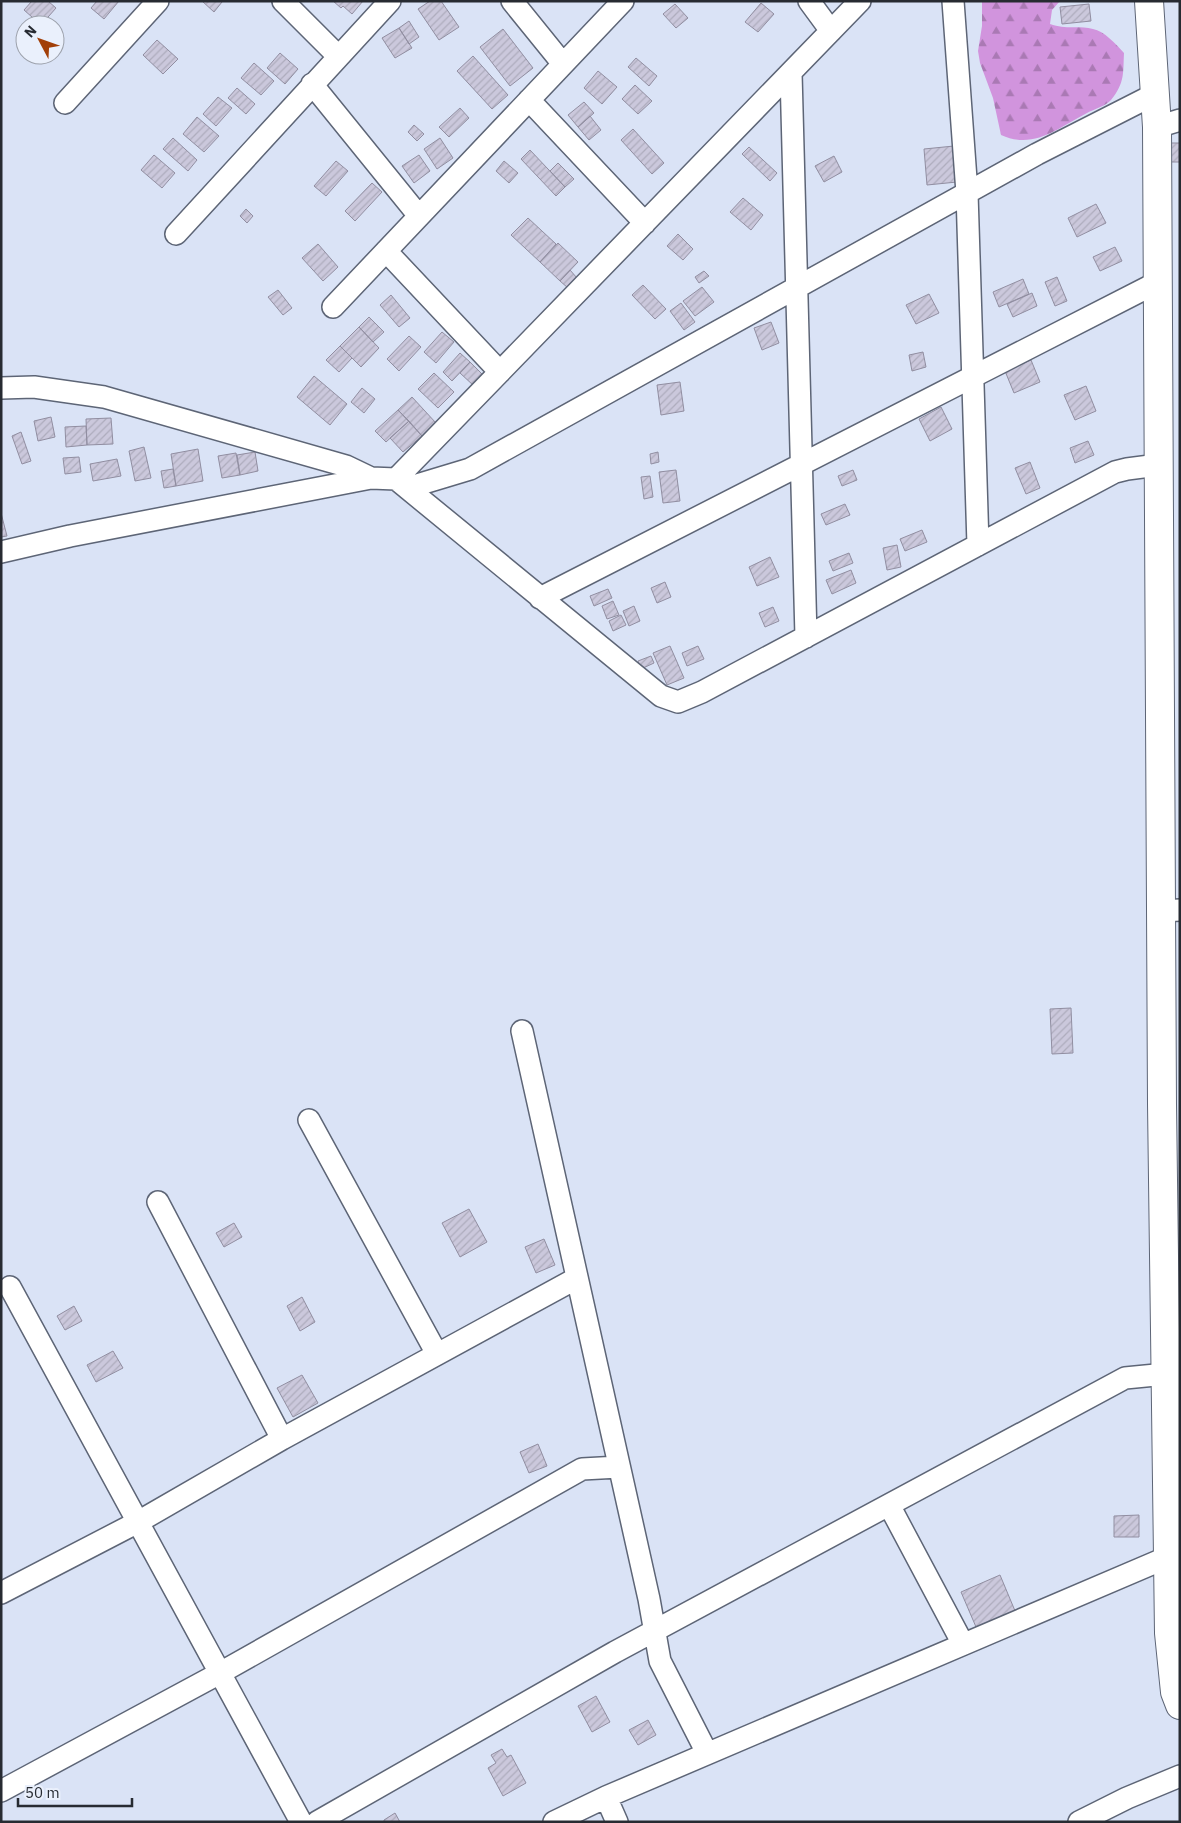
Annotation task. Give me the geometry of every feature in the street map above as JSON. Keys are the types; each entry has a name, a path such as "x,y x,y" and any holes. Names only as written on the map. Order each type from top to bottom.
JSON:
{"main road":[{"path":"1149,1 1155,94 1168,123 1158,282 1158,465 1170,911 1172,1343 1166,1374 1174,1502 1168,1557 1169,1633 1178,1696"}],"street":[{"path":"65,103 158,1"},
{"path":"283,1 338,56"},
{"path":"176,234 390,1"},
{"path":"512,1 563,64"},
{"path":"333,306 623,1"},
{"path":"809,1 831,31"},
{"path":"401,484 500,372 860,1"},
{"path":"953,1 967,193 978,545"},
{"path":"791,73 806,637"},
{"path":"312,84 419,216"},
{"path":"1,388 34,387 104,397 346,466 370,478 401,484 470,469 1037,154 1155,94"},
{"path":"529,100 644,223"},
{"path":"386,251 500,372"},
{"path":"540,598 1158,282"},
{"path":"401,484 661,696 678,702 702,692 1115,472 1158,465"},
{"path":"1,552 70,536 370,478"},
{"path":"522,1031 655,1631 660,1661 707,1753"},
{"path":"309,1120 437,1354"},
{"path":"158,1202 282,1439"},
{"path":"1,1593 138,1522 282,1439 577,1278"},
{"path":"10,1287 301,1822"},
{"path":"317,1822 655,1631 1125,1378 1166,1374"},
{"path":"1,1791 220,1673 582,1469 619,1467"},
{"path":"889,1505 964,1644"},
{"path":"554,1822 707,1753 1168,1557"},
{"path":"1079,1822 1127,1798 1180,1776"},
{"path":"606,1797 618,1822"}],"green space":[{"path":"982,1 1060,1 1052,10 1050,24 1097,30 1110,38 1124,53 1122,78 1116,94 1106,104 1056,131 1035,139 1013,139 1001,135 993,98 980,63 978,51 982,26"}],"building":[{"path":"32,1 48,1 56,8 50,15 30,15 24,10"},
{"path":"97,1 119,1 104,19 91,8"},
{"path":"202,1 221,1 222,2 214,12"},
{"path":"333,1 363,1 352,14 343,6 341,8"},
{"path":"430,1 441,1 459,27 439,40 418,9"},
{"path":"761,3 774,14 758,32 745,22"},
{"path":"675,4 688,18 676,28 663,14"},
{"path":"1089,4 1091,21 1062,24 1060,7"},
{"path":"409,21 419,37 409,44 399,28"},
{"path":"399,28 412,48 395,58 382,38"},
{"path":"503,29 533,68 510,86 480,47"},
{"path":"157,40 178,59 163,74 143,55"},
{"path":"280,53 298,69 285,84 267,68"},
{"path":"473,56 508,95 492,109 457,71"},
{"path":"636,58 657,76 649,86 628,67"},
{"path":"254,63 274,81 261,95 241,78"},
{"path":"598,71 617,87 602,104 584,88"},
{"path":"635,85 652,101 638,114 622,99"},
{"path":"237,88 255,104 246,114 228,98"},
{"path":"218,97 232,108 216,126 203,114"},
{"path":"584,102 594,113 578,127 568,115"},
{"path":"460,108 469,118 449,137 439,127"},
{"path":"590,116 601,130 589,140 578,127"},
{"path":"197,117 219,136 204,152 183,134"},
{"path":"414,125 424,134 417,141 408,132"},
{"path":"633,129 664,163 652,174 621,140"},
{"path":"173,138 197,160 188,171 163,149"},
{"path":"440,138 453,158 437,169 424,149"},
{"path":"1170,143 1180,143 1180,162 1169,162"},
{"path":"954,146 957,182 927,185 924,149"},
{"path":"749,147 777,173 770,181 742,154"},
{"path":"530,150 565,187 556,196 521,159"},
{"path":"154,155 175,173 162,188 141,170"},
{"path":"419,155 430,171 414,183 402,166"},
{"path":"834,156 842,172 824,182 815,166"},
{"path":"336,161 348,171 326,196 314,186"},
{"path":"504,161 518,173 509,183 496,171"},
{"path":"558,163 574,179 565,187 550,171"},
{"path":"372,183 382,192 355,221 345,211"},
{"path":"743,198 763,215 751,230 730,212"},
{"path":"1096,204 1106,223 1077,237 1068,218"},
{"path":"246,209 253,216 247,223 240,216"},
{"path":"528,218 556,244 540,262 511,235"},
{"path":"678,234 693,249 683,260 667,246"},
{"path":"558,243 578,262 560,281 540,262"},
{"path":"318,244 338,267 323,281 302,258"},
{"path":"1115,247 1122,261 1100,271 1093,257"},
{"path":"570,270 577,278 568,288 560,281"},
{"path":"704,271 709,276 699,283 695,277"},
{"path":"1057,277 1067,301 1055,306 1045,282"},
{"path":"1023,279 1029,294 999,307 993,292"},
{"path":"643,285 666,309 655,319 632,295"},
{"path":"702,287 714,302 695,316 683,301"},
{"path":"278,290 292,308 283,315 268,297"},
{"path":"1032,293 1037,306 1013,317 1007,304"},
{"path":"929,294 939,313 916,324 906,305"},
{"path":"391,295 410,318 399,327 380,305"},
{"path":"681,303 695,322 684,330 670,311"},
{"path":"369,317 384,332 373,342 359,327"},
{"path":"771,322 779,343 762,350 754,328"},
{"path":"359,327 379,348 361,367 340,346"},
{"path":"442,332 454,342 436,363 424,352"},
{"path":"409,336 421,347 399,371 387,359"},
{"path":"340,346 352,358 339,372 326,360"},
{"path":"923,352 926,367 912,371 909,355"},
{"path":"460,353 470,362 452,381 443,372"},
{"path":"1031,360 1040,382 1014,393 1005,371"},
{"path":"470,362 484,376 474,386 460,373"},
{"path":"434,373 454,392 438,408 418,389"},
{"path":"314,376 347,404 330,425 297,397"},
{"path":"680,382 684,411 661,415 657,385"},
{"path":"1086,386 1096,411 1075,420 1064,395"},
{"path":"362,388 375,399 364,413 351,402"},
{"path":"412,397 436,423 422,436 398,410"},
{"path":"941,407 952,429 930,441 919,419"},
{"path":"398,410 409,421 386,442 375,431"},
{"path":"51,417 55,437 38,441 34,421"},
{"path":"111,418 113,444 87,445 86,419"},
{"path":"409,421 422,436 403,452 390,438"},
{"path":"86,426 87,445 66,447 65,427"},
{"path":"21,432 31,461 22,464 12,436"},
{"path":"1088,441 1094,455 1075,463 1070,448"},
{"path":"144,447 151,478 135,481 129,451"},
{"path":"198,449 203,481 176,486 171,454"},
{"path":"255,452 258,471 240,475 237,455"},
{"path":"658,452 659,462 651,464 650,454"},
{"path":"236,453 240,475 222,478 218,456"},
{"path":"79,457 81,472 65,474 63,458"},
{"path":"117,459 121,476 93,481 90,464"},
{"path":"1030,462 1040,488 1026,494 1015,468"},
{"path":"173,469 176,486 164,488 161,471"},
{"path":"676,470 680,501 663,503 659,472"},
{"path":"853,470 857,480 842,486 838,476"},
{"path":"650,476 653,497 644,499 641,477"},
{"path":"845,504 850,515 826,525 821,514"},
{"path":"1,513 7,536 1,537"},
{"path":"922,530 927,542 905,551 900,539"},
{"path":"897,545 901,567 887,570 883,548"},
{"path":"849,553 853,563 833,571 829,561"},
{"path":"770,557 779,577 757,586 749,567"},
{"path":"851,570 856,583 832,594 826,580"},
{"path":"665,582 671,597 657,603 651,588"},
{"path":"608,589 612,598 594,606 590,596"},
{"path":"613,601 619,615 607,619 602,606"},
{"path":"634,606 640,621 629,626 623,611"},
{"path":"773,607 779,621 765,627 759,613"},
{"path":"621,615 626,625 613,631 609,621"},
{"path":"670,646 684,678 667,685 653,653"},
{"path":"698,646 704,659 687,666 682,653"},
{"path":"651,656 654,663 641,669 638,661"},
{"path":"1071,1008 1073,1053 1052,1054 1050,1009"},
{"path":"469,1209 487,1242 460,1257 442,1223"},
{"path":"234,1223 242,1237 224,1247 216,1233"},
{"path":"544,1239 555,1265 536,1273 525,1247"},
{"path":"302,1297 315,1322 300,1331 287,1306"},
{"path":"74,1306 82,1321 65,1330 57,1316"},
{"path":"113,1351 123,1368 96,1382 87,1365"},
{"path":"302,1375 318,1403 293,1417 277,1388"},
{"path":"538,1444 547,1466 529,1473 520,1452"},
{"path":"1139,1515 1139,1537 1114,1537 1114,1516"},
{"path":"1000,1575 1018,1618 979,1634 961,1592"},
{"path":"596,1696 610,1722 592,1732 578,1706"},
{"path":"648,1720 656,1735 638,1745 629,1730"},
{"path":"502,1749 507,1757 511,1755 526,1783 503,1796 488,1768 496,1763 491,1755"},
{"path":"395,1813 400,1822 384,1822 384,1820"}]}
